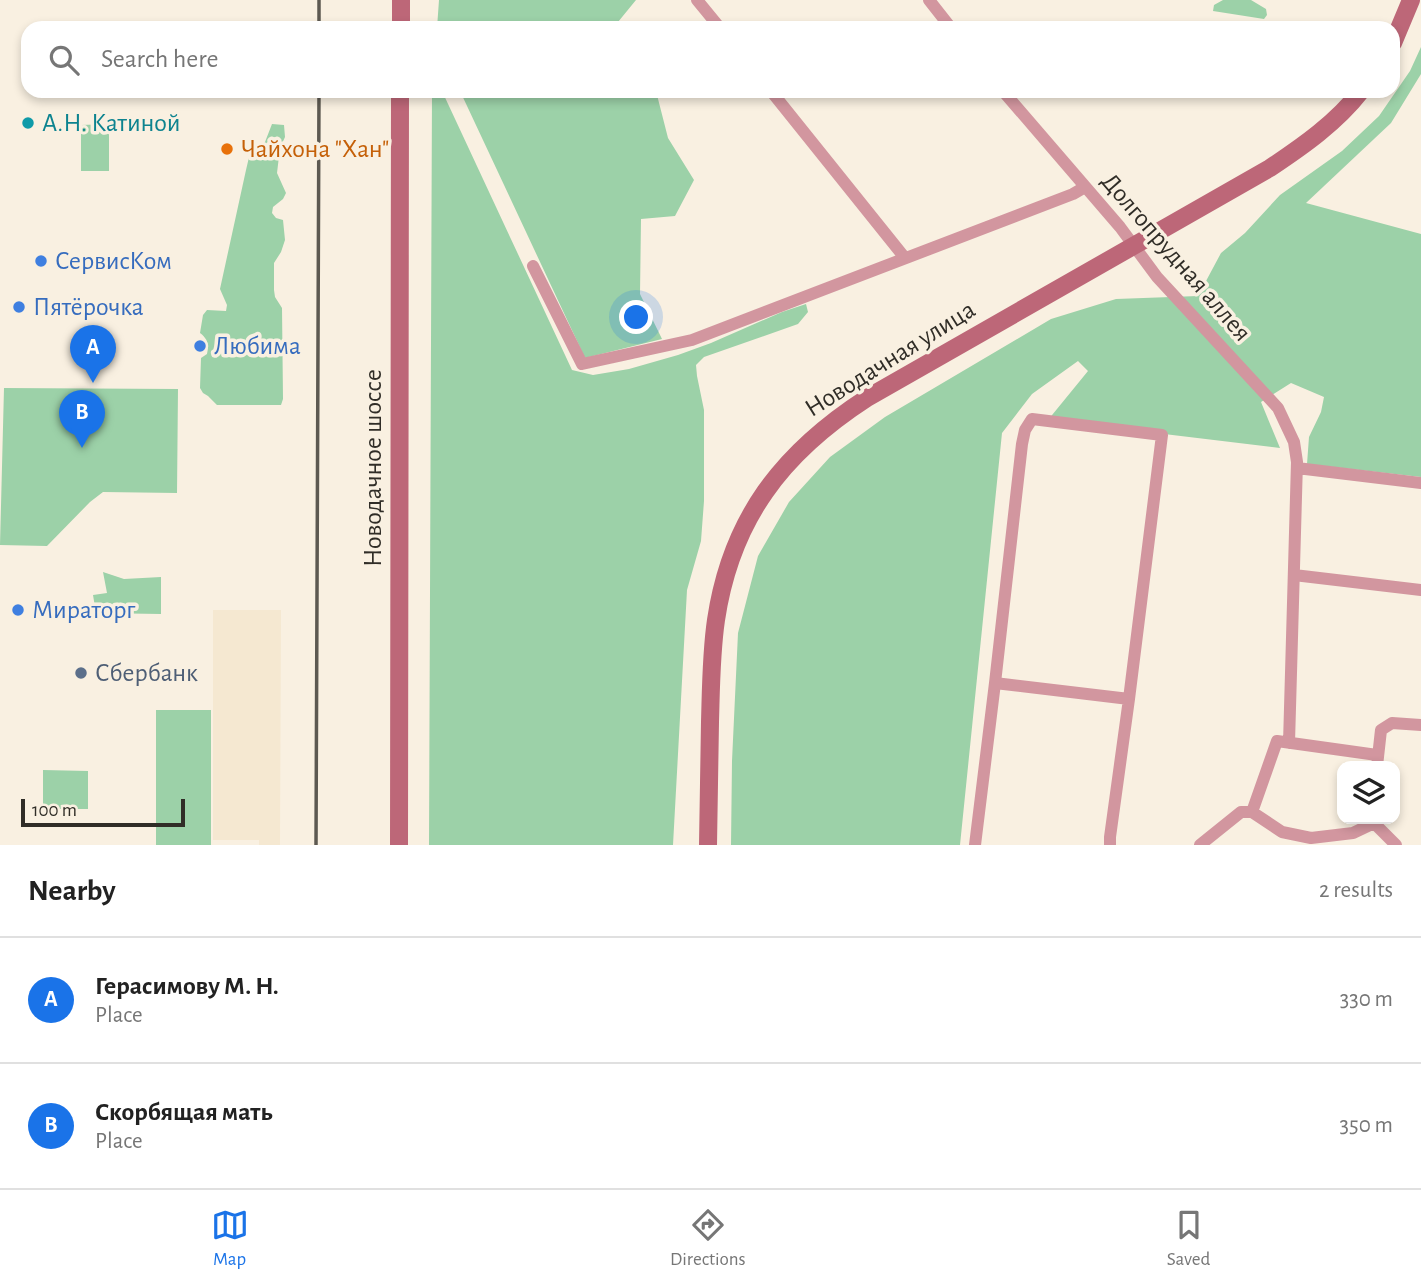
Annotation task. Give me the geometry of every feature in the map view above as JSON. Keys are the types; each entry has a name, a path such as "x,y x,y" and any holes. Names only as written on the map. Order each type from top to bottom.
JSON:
{"street":[{"path":"401,0 401,21"},
{"path":"697,0 714,21"},
{"path":"929,0 946,21"},
{"path":"1400,28 1411,0"},
{"name":"Новодачное шоссе","path":"399,845 400,98"},
{"path":"777,98 905,258"},
{"name":"Долгопрудная аллея","path":"1009,98 1120,227 1157,277 1278,408 1294,442 1297,465 1289,743"},
{"name":"Новодачная улица","path":"708,845 711,678 716,620 727,570 742,531 766,490 796,454 847,411 888,385 1270,168 1330,124 1354,98"},
{"path":"533,266 582,365 692,340 1073,194 1085,187"},
{"path":"975,845 1022,444 1031,419 1039,416 1162,435 1110,845"},
{"path":"1297,465 1421,483"},
{"path":"1294,575 1421,590"},
{"path":"995,683 1129,699"},
{"path":"1252,812 1277,741 1377,760 1381,730 1392,723 1421,725"},
{"path":"1200,845 1241,812 1252,812 1280,839 1353,833 1369,824"},
{"path":"1377,824 1396,845"}],"shaded area":[{"path":"213,610 281,610 280,845 259,845 259,840 213,840"}],"green space":[{"path":"439,0 636,0 619,21 438,21"},
{"path":"1223,0 1251,0 1266,9 1267,15 1264,19 1213,11 1214,5"},
{"path":"1421,47 1421,74 1391,123 1306,203 1421,234 1421,477 1307,464 1309,437 1321,412 1324,397 1291,383 1261,402 1280,448 1048,420 1088,371 1078,361 1032,394 1002,433 960,845 731,845 738,633 758,556 789,502 830,457 885,417 1051,319 1116,299 1198,296 1221,253 1245,233 1280,195 1342,151 1379,116 1391,98 1400,98 1400,86"},
{"path":"432,98 445,98 572,370 593,375 629,369 711,343 806,304 808,312 798,324 704,357 696,365 704,410 704,501 701,541 687,590 673,845 429,845"},
{"path":"463,98 658,98 668,138 694,180 675,216 641,219 640,294 662,339 585,358"},
{"path":"109,124 109,171 81,171 81,125"},
{"path":"272,124 284,125 285,137 280,148 277,173 286,193 273,207 272,213 283,220 285,240 274,263 275,297 282,308 283,399 281,405 217,405 200,388 201,358 207,354 208,348 200,333 203,315 207,310 226,311 227,305 220,289 250,153 265,142"},
{"path":"4,388 178,389 177,493 103,492 47,546 0,545"},
{"path":"103,572 124,579 161,577 161,614 96,613 93,595 107,593"},
{"path":"156,710 211,710 211,845 156,845"},
{"path":"43,770 88,771 88,809 43,809"}],"railway":[{"path":"319,0 319,21"},
{"path":"316,845 319,98"}],"place":[{"name":"А.Н. Катиной","path":"28,123"},
{"name":"Чайхона \"Хан\"","path":"227,149"},
{"name":"СервисКом","path":"41,261"},
{"name":"Пятёрочка","path":"19,307"},
{"name":"Любима","path":"200,346"},
{"name":"Герасимову М. Н.","path":"93,383"},
{"name":"Скорбящая мать","path":"82,448"},
{"name":"Мираторг","path":"18,610"},
{"name":"Сбербанк","path":"81,673"}]}
